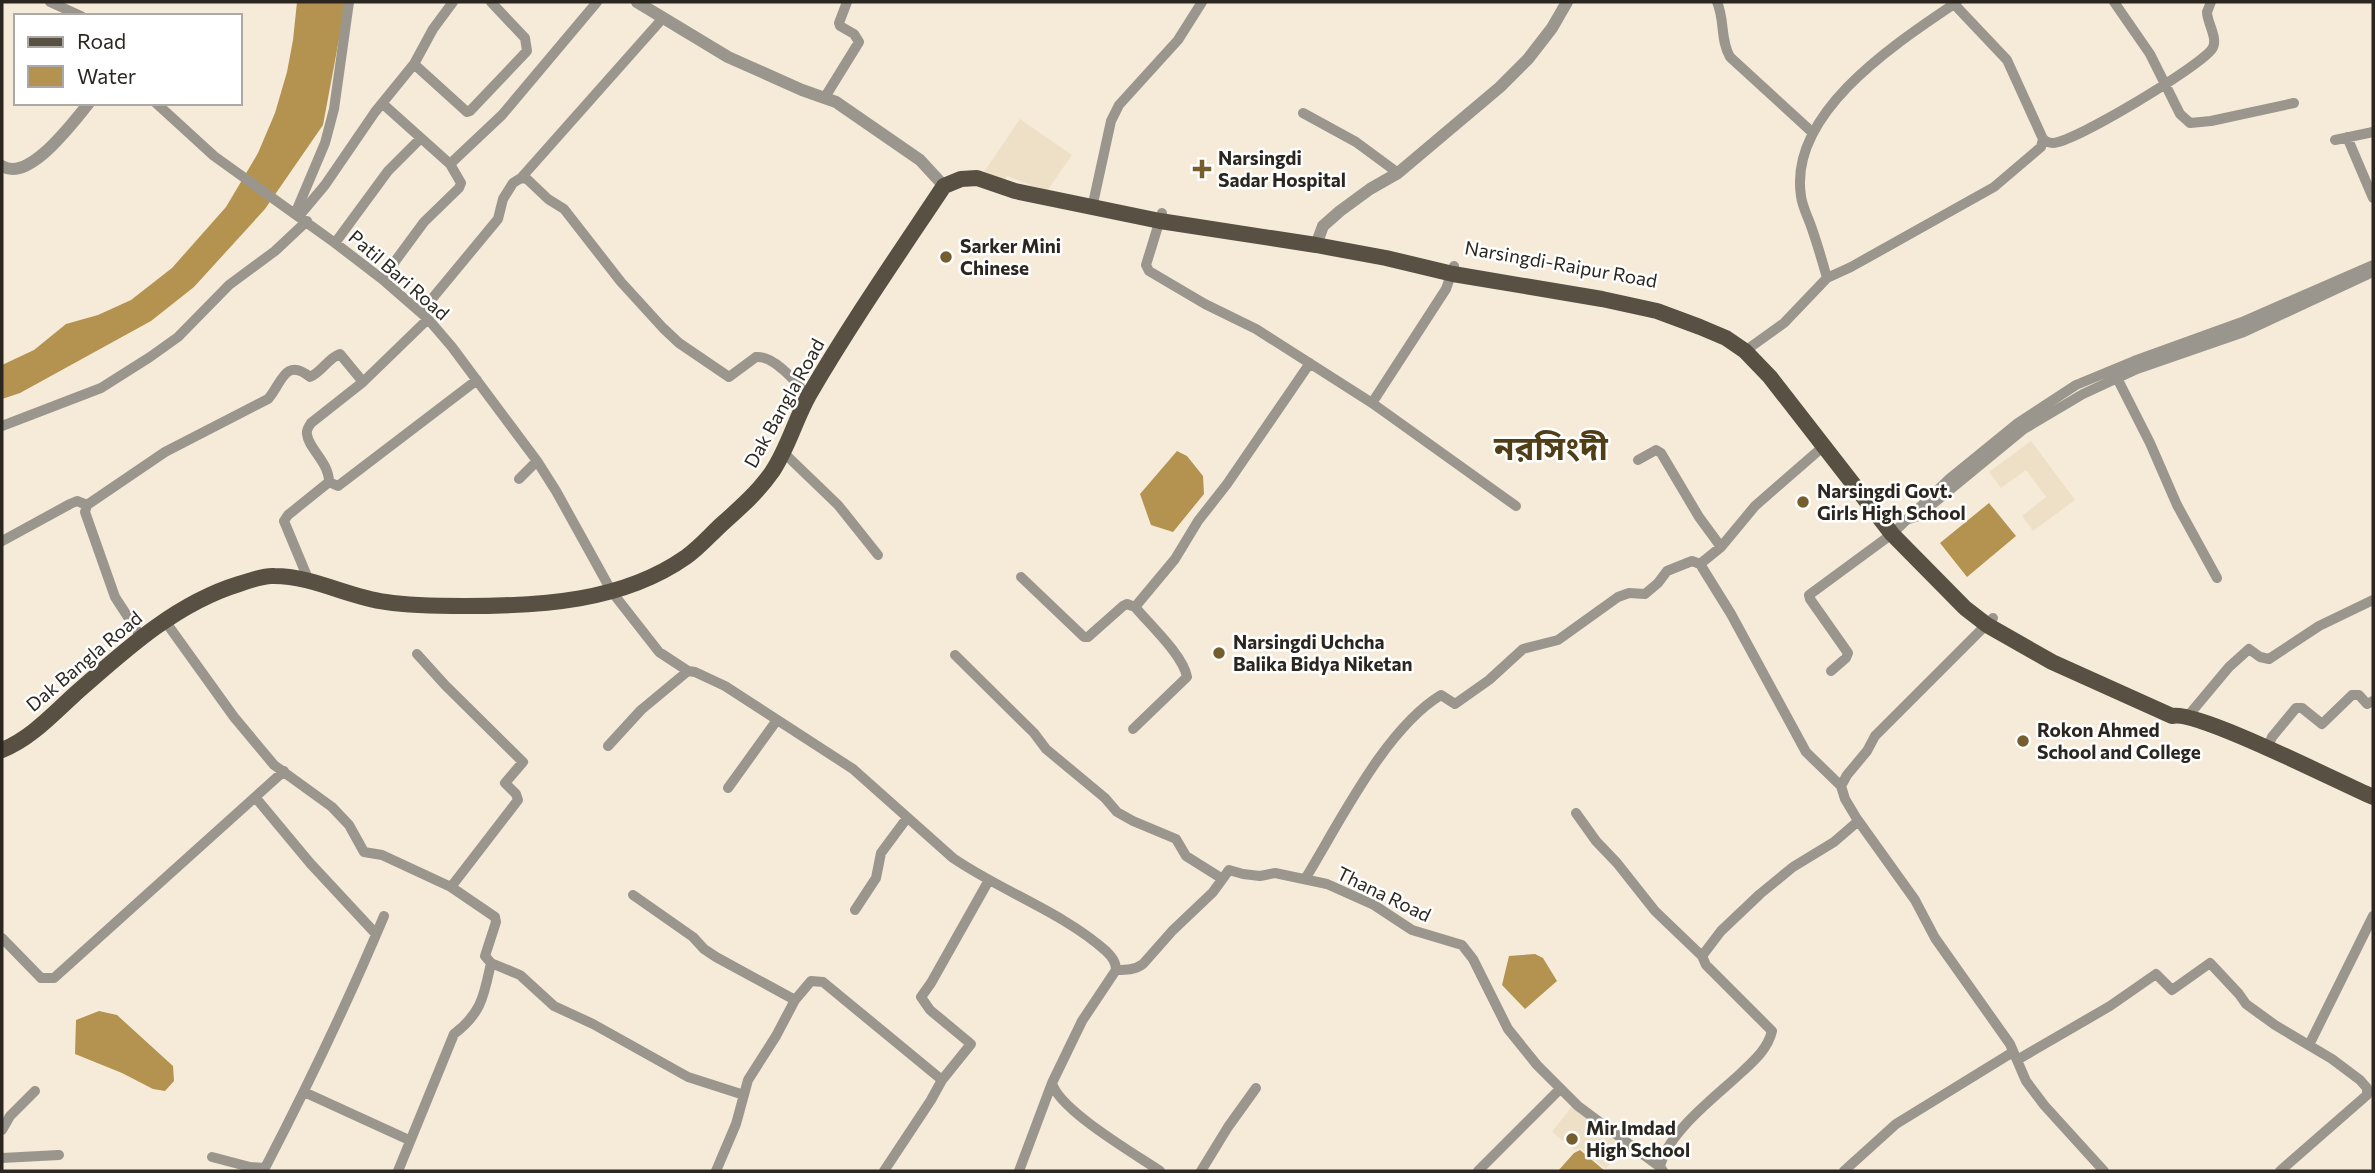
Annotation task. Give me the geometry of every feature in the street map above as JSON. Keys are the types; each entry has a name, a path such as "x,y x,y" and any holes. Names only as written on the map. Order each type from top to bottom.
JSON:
{"main road":[{"name":"Narsingdi-Raipur Road","path":"944,186 961,179 977,178 1007,189 1161,217 1317,241 1386,258 1657,311 1726,338 1748,349 1776,372 1965,608 1990,621 2052,662 2104,687 2166,714 2183,715 2214,724 2373,797"},
{"name":"Dak Bangla Road","path":"2,750 37,729 141,637 202,599 236,585 272,575 309,581 384,602 498,606 553,602 612,592 631,586 686,557 755,493 784,453 808,397 877,285 944,186"},
{"name":"Narsingdi-Raipur Road","path":"1748,349 1825,446 1900,527"}],"street":[{"path":"50,2 76,14"},
{"path":"298,215 325,143 334,110 349,2"},
{"path":"2,426 101,388 150,357 178,337 229,285 275,251 298,215 324,185 375,112 414,64 433,29 453,2"},
{"path":"414,64 467,112 470,111 527,51 526,38 491,2"},
{"path":"450,164 502,115 597,2"},
{"path":"638,2 727,57 802,90 825,97 846,109 920,160 944,186"},
{"path":"825,97 859,42 858,38 841,28 839,23 848,2"},
{"path":"1093,203 1111,121 1119,105 1178,40 1202,2"},
{"path":"1317,241 1324,226 1340,211 1398,173 1500,86 1552,28 1566,2"},
{"path":"1717,2 1723,26 1724,47 1730,57 1813,133"},
{"path":"2114,2 2137,32 2180,114 2190,123 2294,103"},
{"path":"1827,278 1801,198 1801,168 1813,133 1855,79 1888,50 1956,3 2007,60 2043,139 2050,143 2067,139 2124,110 2212,49 2214,43 2207,14 2211,2"},
{"path":"329,482 328,472 308,438 307,429 311,423 363,382 425,315 498,219 503,199 513,183 521,178 663,18"},
{"path":"382,279 424,222 459,188 461,181 450,164 383,104"},
{"path":"2,166 6,169 18,169 28,165 56,141 87,105"},
{"name":"Patil Bari Road","path":"158,105 214,156 298,215 425,315 537,461 612,592 652,646 688,671 710,678 853,769 953,858 1066,923 1105,950 1116,964 1116,970"},
{"path":"1303,113 1356,142 1398,173"},
{"path":"2336,140 2373,132"},
{"path":"2347,137 2373,198"},
{"path":"335,243 388,171 420,139"},
{"path":"1748,349 1784,323 1827,278 1860,263 1993,187 2041,147 2043,139"},
{"path":"521,178 564,209 621,282 679,343 729,377 756,357 768,358 798,384 808,397"},
{"path":"1161,217 1146,265 1149,271 1205,304 1256,329 1310,363 1372,403 1516,506"},
{"path":"1900,527 1912,512 1948,480 2018,423 2076,385 2242,322 2373,265"},
{"path":"1372,403 1446,289 1453,270"},
{"path":"1831,670 1846,658 1848,653 1809,595 1917,516 2024,429 2083,394 2137,369 2244,332 2373,272"},
{"path":"141,637 115,597 85,512 87,505 165,452 268,399 275,392 281,377 290,371 301,371 310,377 340,354 363,382"},
{"path":"1135,607 1175,559 1198,521 1227,484 1310,363"},
{"path":"2118,378 2150,443 2176,505 2217,578"},
{"path":"329,482 338,486 477,380"},
{"path":"1700,564 1721,547 1755,506 1825,446"},
{"path":"1638,460 1651,451 1661,453 1699,517 1721,547"},
{"path":"784,453 838,505 878,555"},
{"path":"519,479 537,461"},
{"path":"309,581 284,521 329,482"},
{"path":"2,541 77,501 87,505"},
{"path":"1305,879 1384,750 1430,702 1441,695 1455,704 1489,680 1523,649 1558,640 1618,597 1629,593 1645,594 1667,571 1692,561 1700,564 1731,614 1806,752 1841,786 1857,819 1915,900 1936,938 2015,1056 2026,1081 2044,1105 2104,1171"},
{"path":"1021,577 1084,637 1088,637 1123,606 1127,604 1135,607 1178,657 1187,677 1133,729"},
{"path":"2183,715 2249,649 2269,659 2319,626 2373,600"},
{"path":"164,621 234,717 274,765 332,807 349,825 364,852 382,855 451,887 495,917 496,922 485,956 491,963 520,975 554,1006 593,1024 688,1077 744,1095"},
{"path":"1841,786 1875,736 1990,621"},
{"path":"417,654 444,685 523,762 505,783 518,800 451,887"},
{"path":"955,655 1034,733 1046,750 1105,798 1116,812 1176,839 1186,856 1221,878 1213,892 1173,930 1143,964 1126,970 1116,970 1082,1021 1052,1083 1019,1171"},
{"path":"608,746 641,710 688,671"},
{"path":"2267,749 2272,737 2299,706 2322,724 2353,695 2359,695 2367,704 2373,701"},
{"path":"728,788 777,720"},
{"path":"2,938 41,978 54,978 284,771"},
{"path":"255,797 310,863 376,934"},
{"path":"1576,813 1655,911 1769,1026 1772,1035 1755,1060 1682,1129 1664,1154 1662,1169"},
{"path":"855,910 876,878 881,853 907,818"},
{"path":"1702,956 1721,931 1760,894 1793,867 1834,842 1856,823 1857,819"},
{"name":"Thana Road","path":"1221,878 1229,870 1260,876 1275,873 1327,884 1374,905 1412,929 1462,944 1473,958 1508,1028 1559,1090 1615,1136 1662,1169"},
{"path":"884,1171 942,1080 971,1044 930,1010 921,997 989,880"},
{"path":"633,895 693,937 716,957 794,1000"},
{"path":"212,1157 265,1168 304,1092 384,916"},
{"path":"2309,1045 2373,916"},
{"path":"398,1171 454,1034 469,1023 479,1007 491,963"},
{"path":"1844,1171 1896,1124 2110,1006 2156,974 2172,990 2210,963 2246,1004 2332,1059 2360,1080 2368,1092 2344,1117 2280,1171"},
{"path":"716,1171 736,1124 748,1080 776,1037 794,1000 811,981 823,982 942,1080"},
{"path":"1052,1083 1058,1095 1082,1117 1160,1171"},
{"path":"1201,1171 1256,1088"},
{"path":"1478,1171 1559,1090"},
{"path":"2,1130 10,1116 35,1091"},
{"path":"304,1092 409,1140"},
{"path":"2,1158 59,1155"}],"shaded area":[{"path":"1020,119 1072,155 1047,191 1007,176 1001,184 984,172"},
{"path":"2031,441 2075,500 2033,531 2022,516 2046,497 2026,470 2001,488 1989,472"},
{"path":"1572,1106 1623,1147 1606,1169 1580,1148 1575,1150 1552,1132"}],"water":[{"path":"297,2 346,2 323,125 265,209 194,287 151,321 20,393 2,399 2,365 34,350 66,324 98,315 131,300 172,268 226,207 258,153 275,113 287,72"},
{"path":"1177,451 1187,456 1203,476 1204,494 1173,532 1151,525 1140,494"},
{"path":"1989,503 2016,536 1967,577 1940,543"},
{"path":"1535,954 1543,958 1557,981 1525,1009 1502,985 1509,956"},
{"path":"99,1011 117,1015 173,1066 174,1081 165,1091 153,1089 75,1054 76,1020"},
{"path":"1580,1150 1605,1171 1558,1171"}],"place":[{"name":"Narsingdi Sadar Hospital","path":"1202,169"},
{"name":"Sarker Mini Chinese","path":"946,257"},
{"name":"Narsingdi Govt. Girls High School","path":"1803,502"},
{"name":"Narsingdi Uchcha Balika Bidya Niketan","path":"1219,653"},
{"name":"Rokon Ahmed School and College","path":"2023,741"},
{"name":"Mir Imdad High School","path":"1572,1139"}],"district":[{"name":"নরসিংদী","path":"1551,448"}]}
